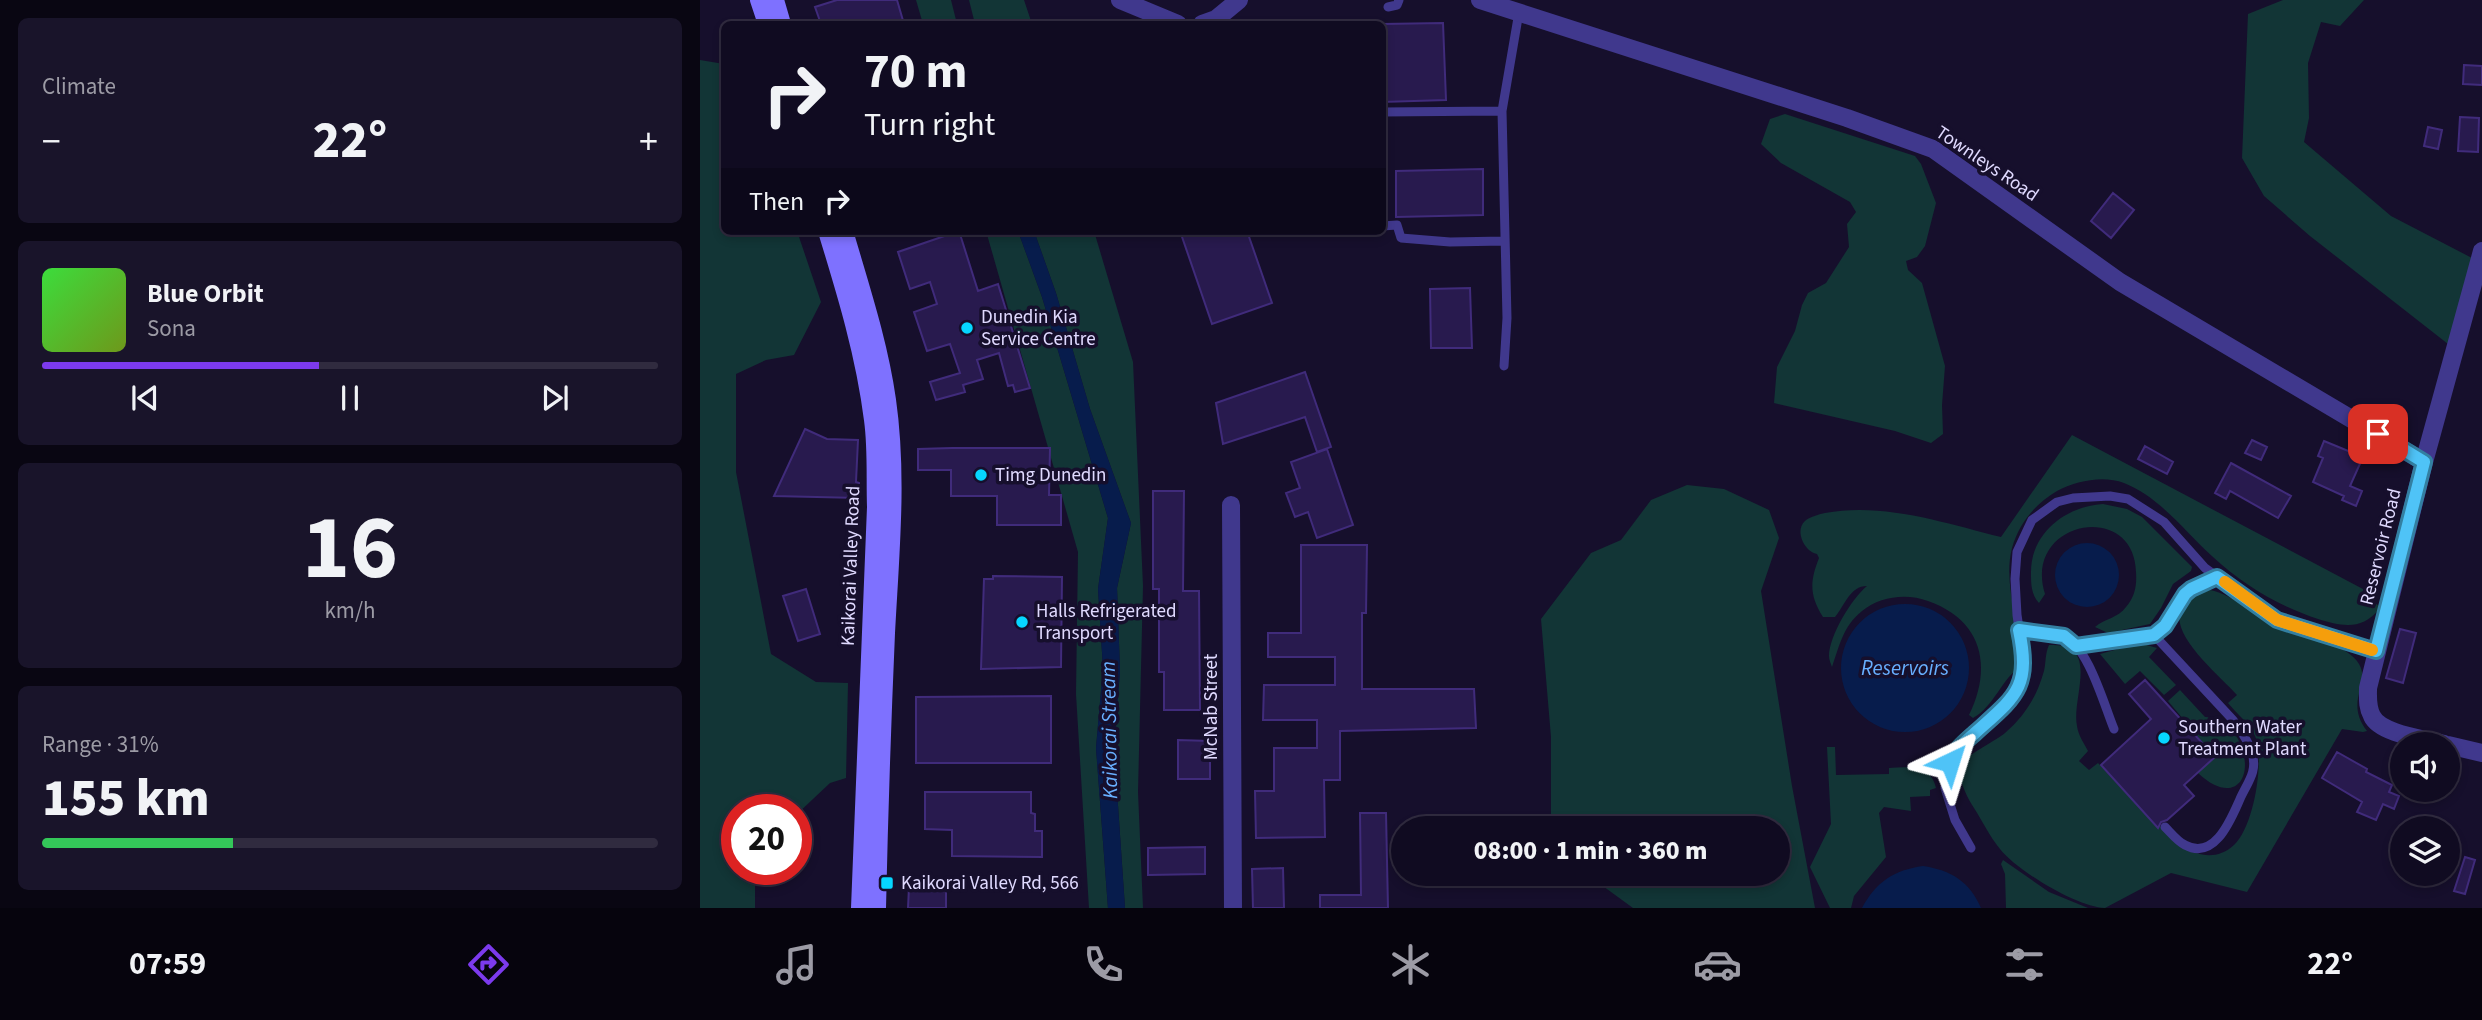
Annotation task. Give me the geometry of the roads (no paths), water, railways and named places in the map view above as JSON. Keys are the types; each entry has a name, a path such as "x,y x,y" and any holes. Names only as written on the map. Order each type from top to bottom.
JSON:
{"main road":[{"path":"760,0 765,21"},
{"path":"775,0 781,21"},
{"name":"Kaikorai Valley Road","path":"828,235 864,362 875,451 876,507 860,908"},
{"name":"Kaikorai Valley Road","path":"845,235 881,365 891,439 891,534 877,908"}],"street":[{"path":"1120,0 1171,21"},
{"path":"1210,21 1239,0"},
{"name":"Townleys Road","path":"1480,0 1847,118 1933,149 2120,282 2424,462"},
{"name":"Reservoir Road","path":"2396,732 2384,729 2372,719 2368,688 2424,462 2482,251"},
{"name":"McNab Street","path":"1231,505 1233,908"},
{"path":"2460,748 2482,753"}],"lane":[{"path":"1388,7 1397,5 1399,0"},
{"path":"1504,366 1507,318 1503,241 1502,111 1519,12"},
{"path":"1386,112 1502,111"},
{"path":"1386,226 1397,225 1401,238 1450,242 1503,241"},
{"path":"1971,848 1955,820 1945,788 1950,762 1961,745 2007,706 2017,688 2025,668 2015,579 2017,552 2032,520 2057,502 2073,498 2110,496 2128,499 2164,522 2204,568 2277,620 2376,651"},
{"path":"2076,646 2154,635 2165,626 2185,594 2217,577"},
{"path":"2019,630 2064,636 2076,646 2086,659 2114,729"},
{"path":"2154,635 2232,720 2253,754 2253,774 2240,797 2233,819 2222,835 2209,845 2197,849 2182,844 2165,827"}],"water":[{"name":"Kaikorai Stream","path":"1019,235 1035,235 1056,293 1090,409 1131,523 1117,588 1120,671 1114,747 1125,908 1108,908 1096,748 1103,668 1098,589 1108,518 1042,297"},
{"path":"2087,543 2105,549 2113,557 2119,575 2113,593 2105,601 2087,607 2069,601 2061,593 2055,575 2061,557 2069,549"},
{"name":"Reservoirs","path":"1905,604 1930,609 1950,623 1964,643 1969,668 1964,693 1950,713 1930,727 1905,732 1880,727 1860,713 1846,693 1841,668 1846,643 1860,623 1880,609"},
{"path":"1923,866 1951,874 1965,884 1981,908 1862,908 1873,891 1887,879"}],"place":[{"name":"Dunedin Kia Service Centre","path":"967,328"},
{"name":"Timg Dunedin","path":"981,475"},
{"name":"Halls Refrigerated Transport","path":"1022,622"},
{"name":"Southern Water Treatment Plant","path":"2164,738"},
{"name":"Kaikorai Valley Rd, 566","path":"887,883"}]}
